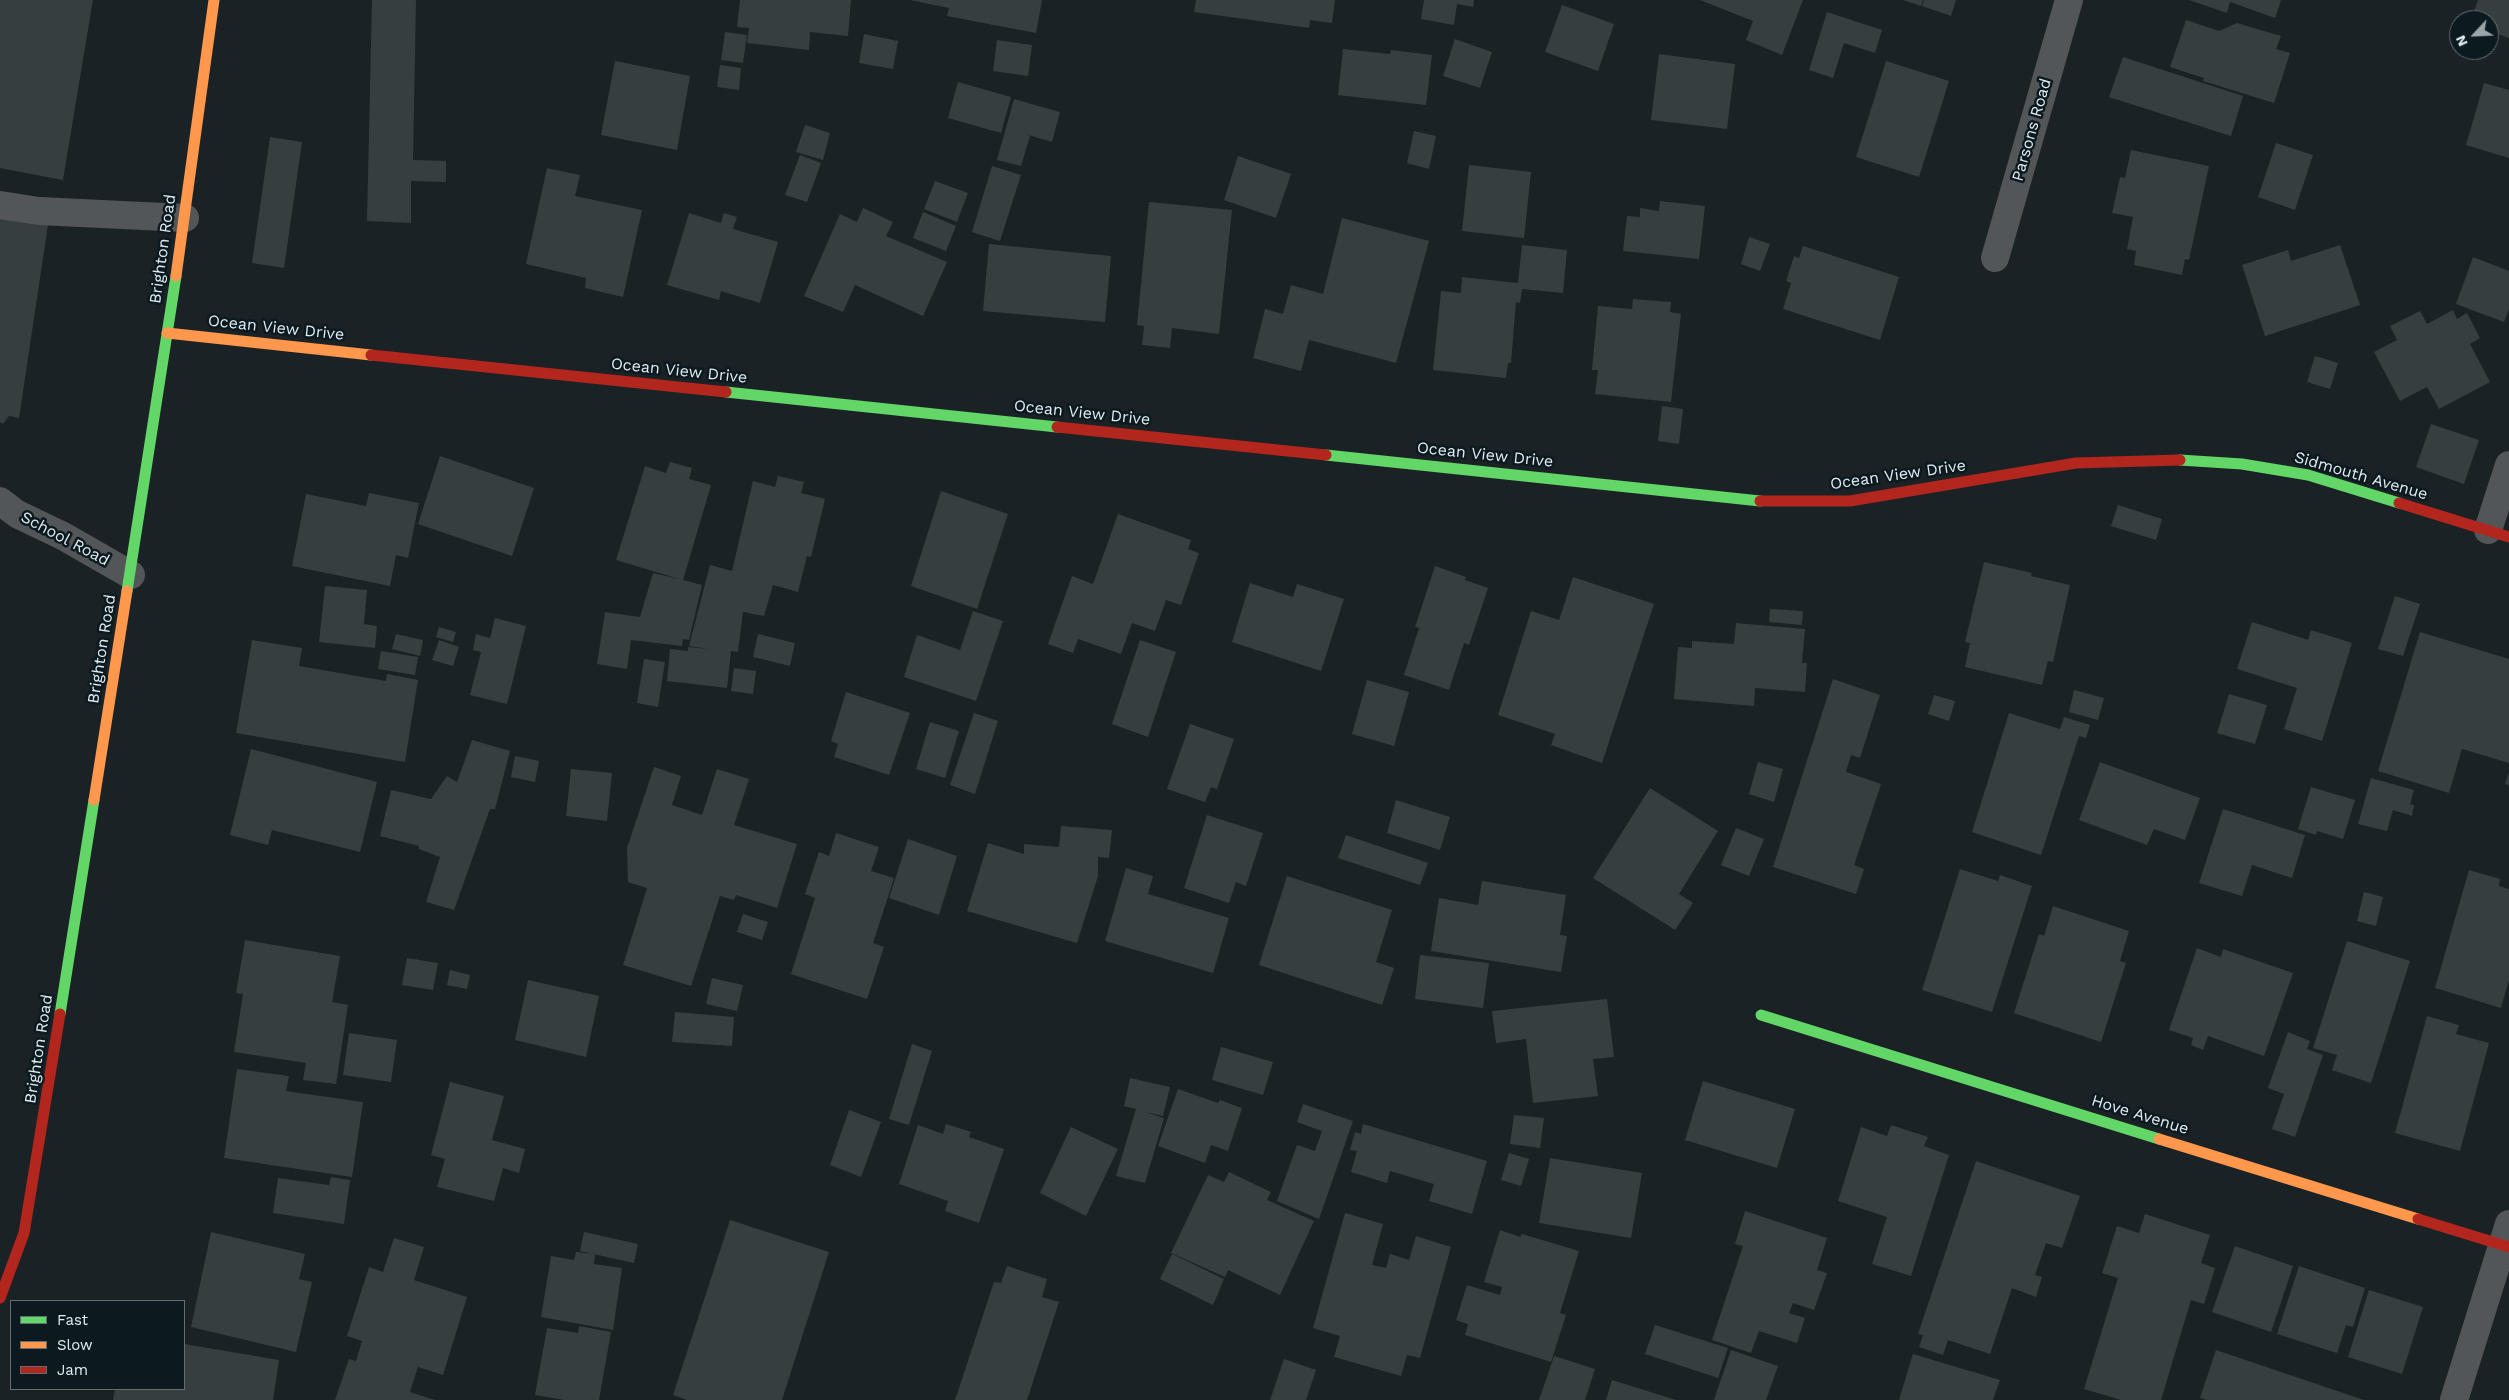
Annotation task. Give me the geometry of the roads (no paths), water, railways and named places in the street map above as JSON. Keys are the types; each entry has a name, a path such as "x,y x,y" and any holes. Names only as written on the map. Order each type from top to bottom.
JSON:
{"street":[{"name":"Brighton Road","path":"0,1298 24,1233 131,575 185,218 214,0"},
{"name":"Parsons Road","path":"1995,258 2069,0"},
{"path":"0,206 39,211 185,218"},
{"name":"Ocean View Drive","path":"167,333 1769,502 1850,501 1992,477"},
{"name":"Sidmouth Avenue","path":"1992,477 2096,462 2162,459 2242,464 2308,475 2498,533"},
{"path":"2498,533 2509,465"},
{"name":"School Road","path":"0,501 17,514 63,536 131,575"},
{"name":"Hove Avenue","path":"1761,1015 2507,1238"},
{"path":"2454,1400 2507,1238"}]}
